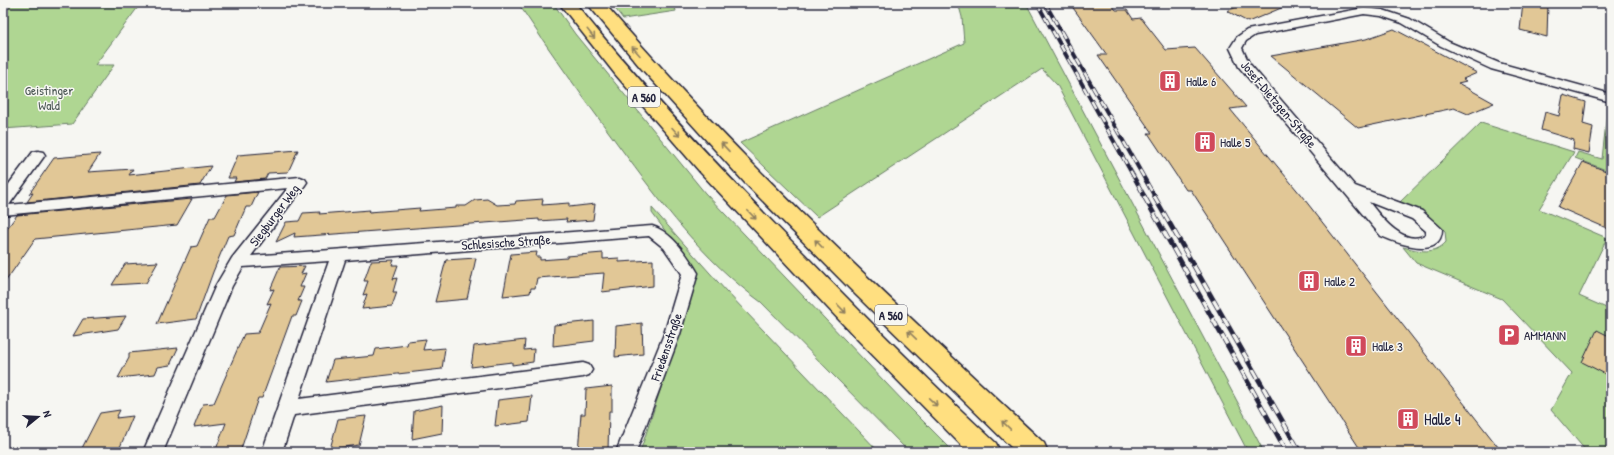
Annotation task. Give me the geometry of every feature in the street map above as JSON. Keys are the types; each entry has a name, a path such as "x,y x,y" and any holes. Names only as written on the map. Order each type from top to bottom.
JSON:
{"highway":[{"name":"A 560","path":"567,3 640,92 725,187 924,394 986,452"},
{"name":"A 560","path":"595,3 670,89 751,175 839,264 1034,452"}],"street":[{"path":"1373,3 1383,13"},
{"name":"Josef-Dietzgen-Straße","path":"1351,190 1417,215 1434,229 1434,236 1429,240 1414,242 1386,232 1243,64 1236,48 1241,39 1251,32 1364,11 1383,13 1406,21 1445,44 1494,66 1611,98"},
{"path":"3,202 38,155"},
{"path":"3,183 17,182"},
{"name":"Siegburger Weg","path":"3,210 300,182 238,262 224,285 153,452"},
{"name":"Schlesische Straße","path":"238,262 652,232 670,244"},
{"name":"Friedensstraße","path":"626,452 672,334 690,273 670,244"},
{"path":"272,452 339,255"},
{"path":"287,408 583,370"}],"green space":[{"name":"Geistinger Wald","path":"3,3 141,3 95,65 114,65 72,124 3,129"},
{"path":"518,3 553,3 575,34 705,193 905,403 954,452 909,452 761,302 720,268 684,230 667,209 593,111"},
{"path":"611,3 674,3 676,11 623,19"},
{"path":"958,3 1026,3 1264,452 1248,452 1057,85 1042,69 817,217 740,143 964,43 962,17"},
{"path":"1608,103 1611,104 1611,172 1575,158 1578,152 1602,159"},
{"path":"1481,123 1574,152 1539,209 1607,238 1579,296 1611,310 1611,452 1587,452 1551,410 1572,373 1502,299 1416,263 1403,247 1426,251 1437,249 1446,242 1445,231 1434,221 1413,208 1399,203"},
{"path":"652,208 726,291 879,452 640,452 698,275 652,213"}],"building":[{"path":"1110,3 1116,10 1127,10 1133,19 1141,18 1166,50 1195,48 1246,107 1230,109 1301,195 1502,452 1362,452 1191,190 1186,190 1148,133 1152,133 1098,55 1107,55 1071,5"},
{"path":"1246,3 1293,3 1248,22 1227,11"},
{"path":"1523,3 1548,3 1547,37 1520,30"},
{"path":"1394,29 1477,73 1463,79 1466,81 1458,83 1494,103 1468,114 1454,108 1358,128 1271,56 1366,39"},
{"path":"1563,95 1586,102 1583,124 1593,127 1589,153 1573,149 1574,140 1541,130 1545,112 1559,116"},
{"path":"298,150 288,172 268,173 265,179 234,182 236,178 228,178 238,155"},
{"path":"100,154 88,172 133,169 129,175 211,166 200,185 27,202 33,193 29,194 54,158"},
{"path":"1583,162 1611,173 1611,230 1558,207"},
{"path":"258,192 251,207 246,207 234,235 228,236 196,319 157,324 191,247 197,246 210,217 215,217 227,195"},
{"path":"192,199 177,225 35,239 3,285 3,234 17,215"},
{"path":"487,199 497,205 515,204 516,201 543,199 542,205 569,203 569,207 595,204 593,220 566,222 567,219 539,221 539,219 294,237 295,233 276,242 286,222 299,221 303,213 320,212 319,214 370,210 369,212 420,208 419,211 456,208 456,206 466,206 475,200"},
{"path":"537,252 536,257 540,257 540,260 603,253 603,259 619,258 619,262 653,260 653,286 602,292 604,273 537,278 535,288 531,288 530,293 503,296 511,254"},
{"path":"476,258 467,299 435,302 446,260"},
{"path":"394,260 392,265 398,265 393,279 397,278 393,292 397,292 392,306 362,309 367,294 363,295 368,281 364,281 371,261"},
{"path":"158,262 146,283 112,285 125,264"},
{"path":"305,266 301,274 306,273 300,287 304,287 298,301 302,301 296,316 292,316 262,398 258,398 240,452 215,452 226,423 194,427 203,404 214,403 244,334 258,333 271,303 267,304 274,289 270,290 280,267"},
{"path":"126,316 118,329 73,336 83,319"},
{"path":"594,321 594,341 553,346 554,325"},
{"path":"642,323 643,354 615,357 616,326"},
{"path":"1597,330 1611,337 1611,377 1582,362"},
{"path":"426,339 423,350 445,348 442,369 326,382 333,360 374,356 376,349 407,345 408,341"},
{"path":"525,340 524,350 534,349 533,362 512,365 512,362 471,367 474,346"},
{"path":"178,348 170,365 158,367 155,374 118,378 129,358 129,353"},
{"path":"612,386 612,411 609,411 608,451 578,452 581,414 585,414 586,389"},
{"path":"532,396 529,422 495,426 498,400"},
{"path":"443,405 442,433 412,439 414,411"},
{"path":"120,410 116,418 133,416 118,452 80,452 100,413"},
{"path":"366,416 359,445 330,449 338,419"}],"railway":[{"path":"1037,3 1145,197"},
{"path":"1045,3 1155,197"},
{"path":"1144,196 1287,452"},
{"path":"1154,196 1300,452"}],"place":[{"name":"Halle 6","path":"1170,81"},
{"name":"Halle 5","path":"1205,142"},
{"name":"Halle 2","path":"1309,281"},
{"name":"AMMANN","path":"1509,335"},
{"name":"Halle 3","path":"1356,346"},
{"name":"Halle 4","path":"1408,419"}]}
